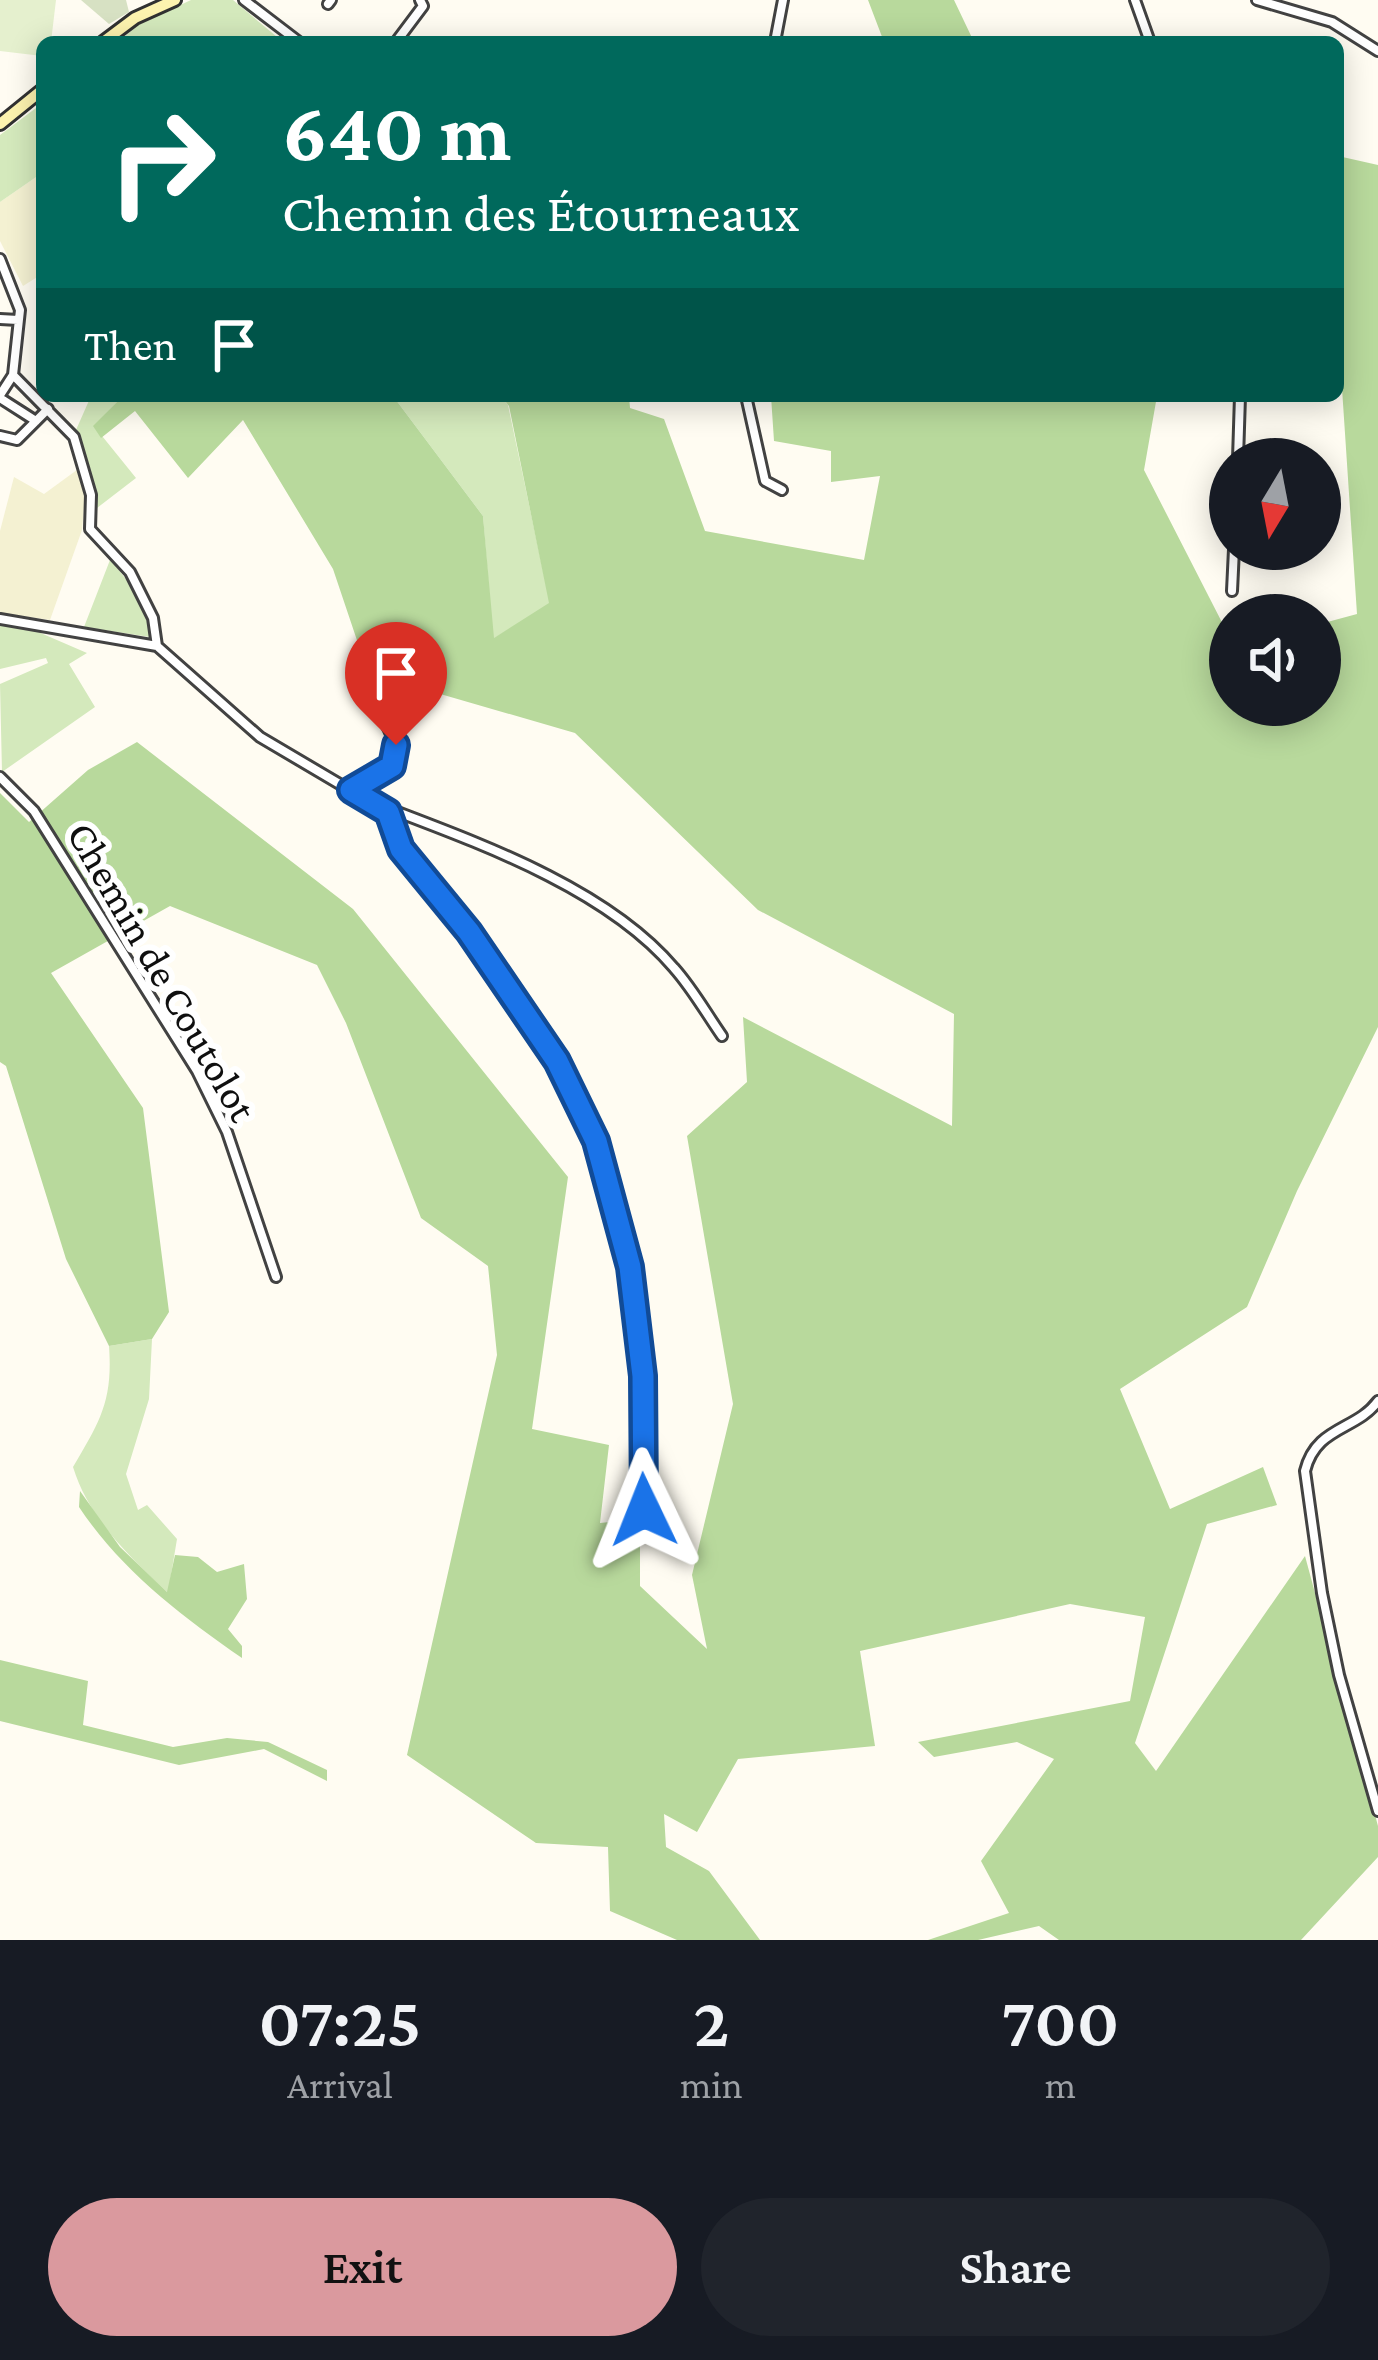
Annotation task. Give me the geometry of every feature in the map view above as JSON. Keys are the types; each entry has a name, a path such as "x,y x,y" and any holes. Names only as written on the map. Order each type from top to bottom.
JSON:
{"street":[{"path":"111,36 135,18 175,0"},
{"path":"244,0 291,36"},
{"path":"400,36 423,6 420,0"},
{"path":"776,36 783,0"},
{"path":"1135,0 1148,36"},
{"path":"1257,0 1332,22 1378,51"},
{"path":"0,124 36,95"},
{"path":"0,259 17,301 18,320 14,375 0,397 36,421"},
{"path":"0,319 18,320"},
{"path":"14,375 36,397"},
{"path":"41,402 74,437 91,495 89,530 130,572 153,618 157,646"},
{"path":"747,402 765,481 782,490"},
{"path":"1239,438 1240,402"},
{"path":"0,436 16,440 48,409"},
{"path":"1232,590 1233,570"},
{"path":"0,619 157,646 260,736 388,812 491,847 609,912 673,965 722,1036"},
{"path":"351,790 396,759 392,732 380,714"},
{"name":"Chemin de Coutolot","path":"0,777 34,811 197,1071 227,1132 276,1277"},
{"path":"388,812 401,849 469,932 557,1061 596,1141 630,1267 643,1376 644,1510"},
{"path":"1378,1401 1366,1417 1341,1425 1322,1441 1309,1456 1305,1471 1334,1654 1378,1811"}],"shaded area":[{"path":"36,177 36,278 23,286 0,241 0,202"},
{"path":"81,467 82,530 50,620 0,613 0,531 14,477 44,494"}],"green space":[{"path":"0,0 56,0 52,36 36,36 36,55 0,51"},
{"path":"81,0 126,0 129,12 109,24"},
{"path":"191,0 233,0 276,36 125,36"},
{"path":"868,0 954,0 971,36 882,36"},
{"path":"36,108 36,177 0,202 0,135"},
{"path":"1344,157 1378,165 1378,1027 1297,1191 1247,1307 1120,1389 1170,1509 1263,1467 1277,1505 1207,1524 1135,1743 1156,1771 1305,1556 1378,1826 1378,1857 1301,1940 1059,1940 1039,1926 978,1940 928,1940 1009,1913 981,1861 1054,1759 1017,1742 934,1757 918,1742 1130,1701 1145,1617 1070,1604 860,1651 875,1746 738,1759 697,1832 664,1814 666,1847 709,1871 760,1940 677,1940 610,1911 608,1847 536,1843 407,1755 497,1355 488,1266 421,1218 346,1023 317,965 170,906 51,973 143,1108 169,1312 152,1339 109,1346 66,1259 6,1066 0,1062 0,793 29,822 88,770 137,742 353,909 568,1177 532,1429 609,1445 600,1523 640,1519 640,1586 707,1649 692,1575 733,1404 687,1136 747,1082 743,1017 952,1126 954,1014 758,910 575,733 368,673 333,569 243,420 188,478 135,411 101,438 93,426 117,402 398,402 483,516 494,638 549,603 506,402 630,402 630,408 664,419 705,531 864,560 880,476 831,482 831,451 774,441 771,402 1156,402 1144,470 1209,597 1209,726 1341,726 1341,618 1357,614 1343,402"},
{"path":"88,402 117,402 94,426 136,478 97,508 76,430"},
{"path":"398,402 508,405 550,604 493,639 483,516"},
{"path":"110,560 143,606 150,637 84,627"},
{"path":"0,625 36,631 87,653 69,664 95,707 2,772 0,684 48,663 46,658 0,669"},
{"path":"152,1339 149,1399 126,1474 138,1510 147,1505 177,1539 168,1593 100,1520 73,1467 103,1410 109,1346"},
{"path":"80,1491 120,1547 167,1592 175,1555 198,1557 217,1572 244,1564 247,1599 228,1629 242,1646 242,1658 174,1608 113,1551 79,1507"},
{"path":"0,1660 88,1681 83,1725 173,1747 227,1738 268,1742 327,1770 327,1781 264,1749 179,1765 0,1721"}],"route":[{"path":"396,745 392,766 351,790 388,812 401,849 469,932 557,1061 596,1141 630,1267 643,1376 644,1510"}]}
